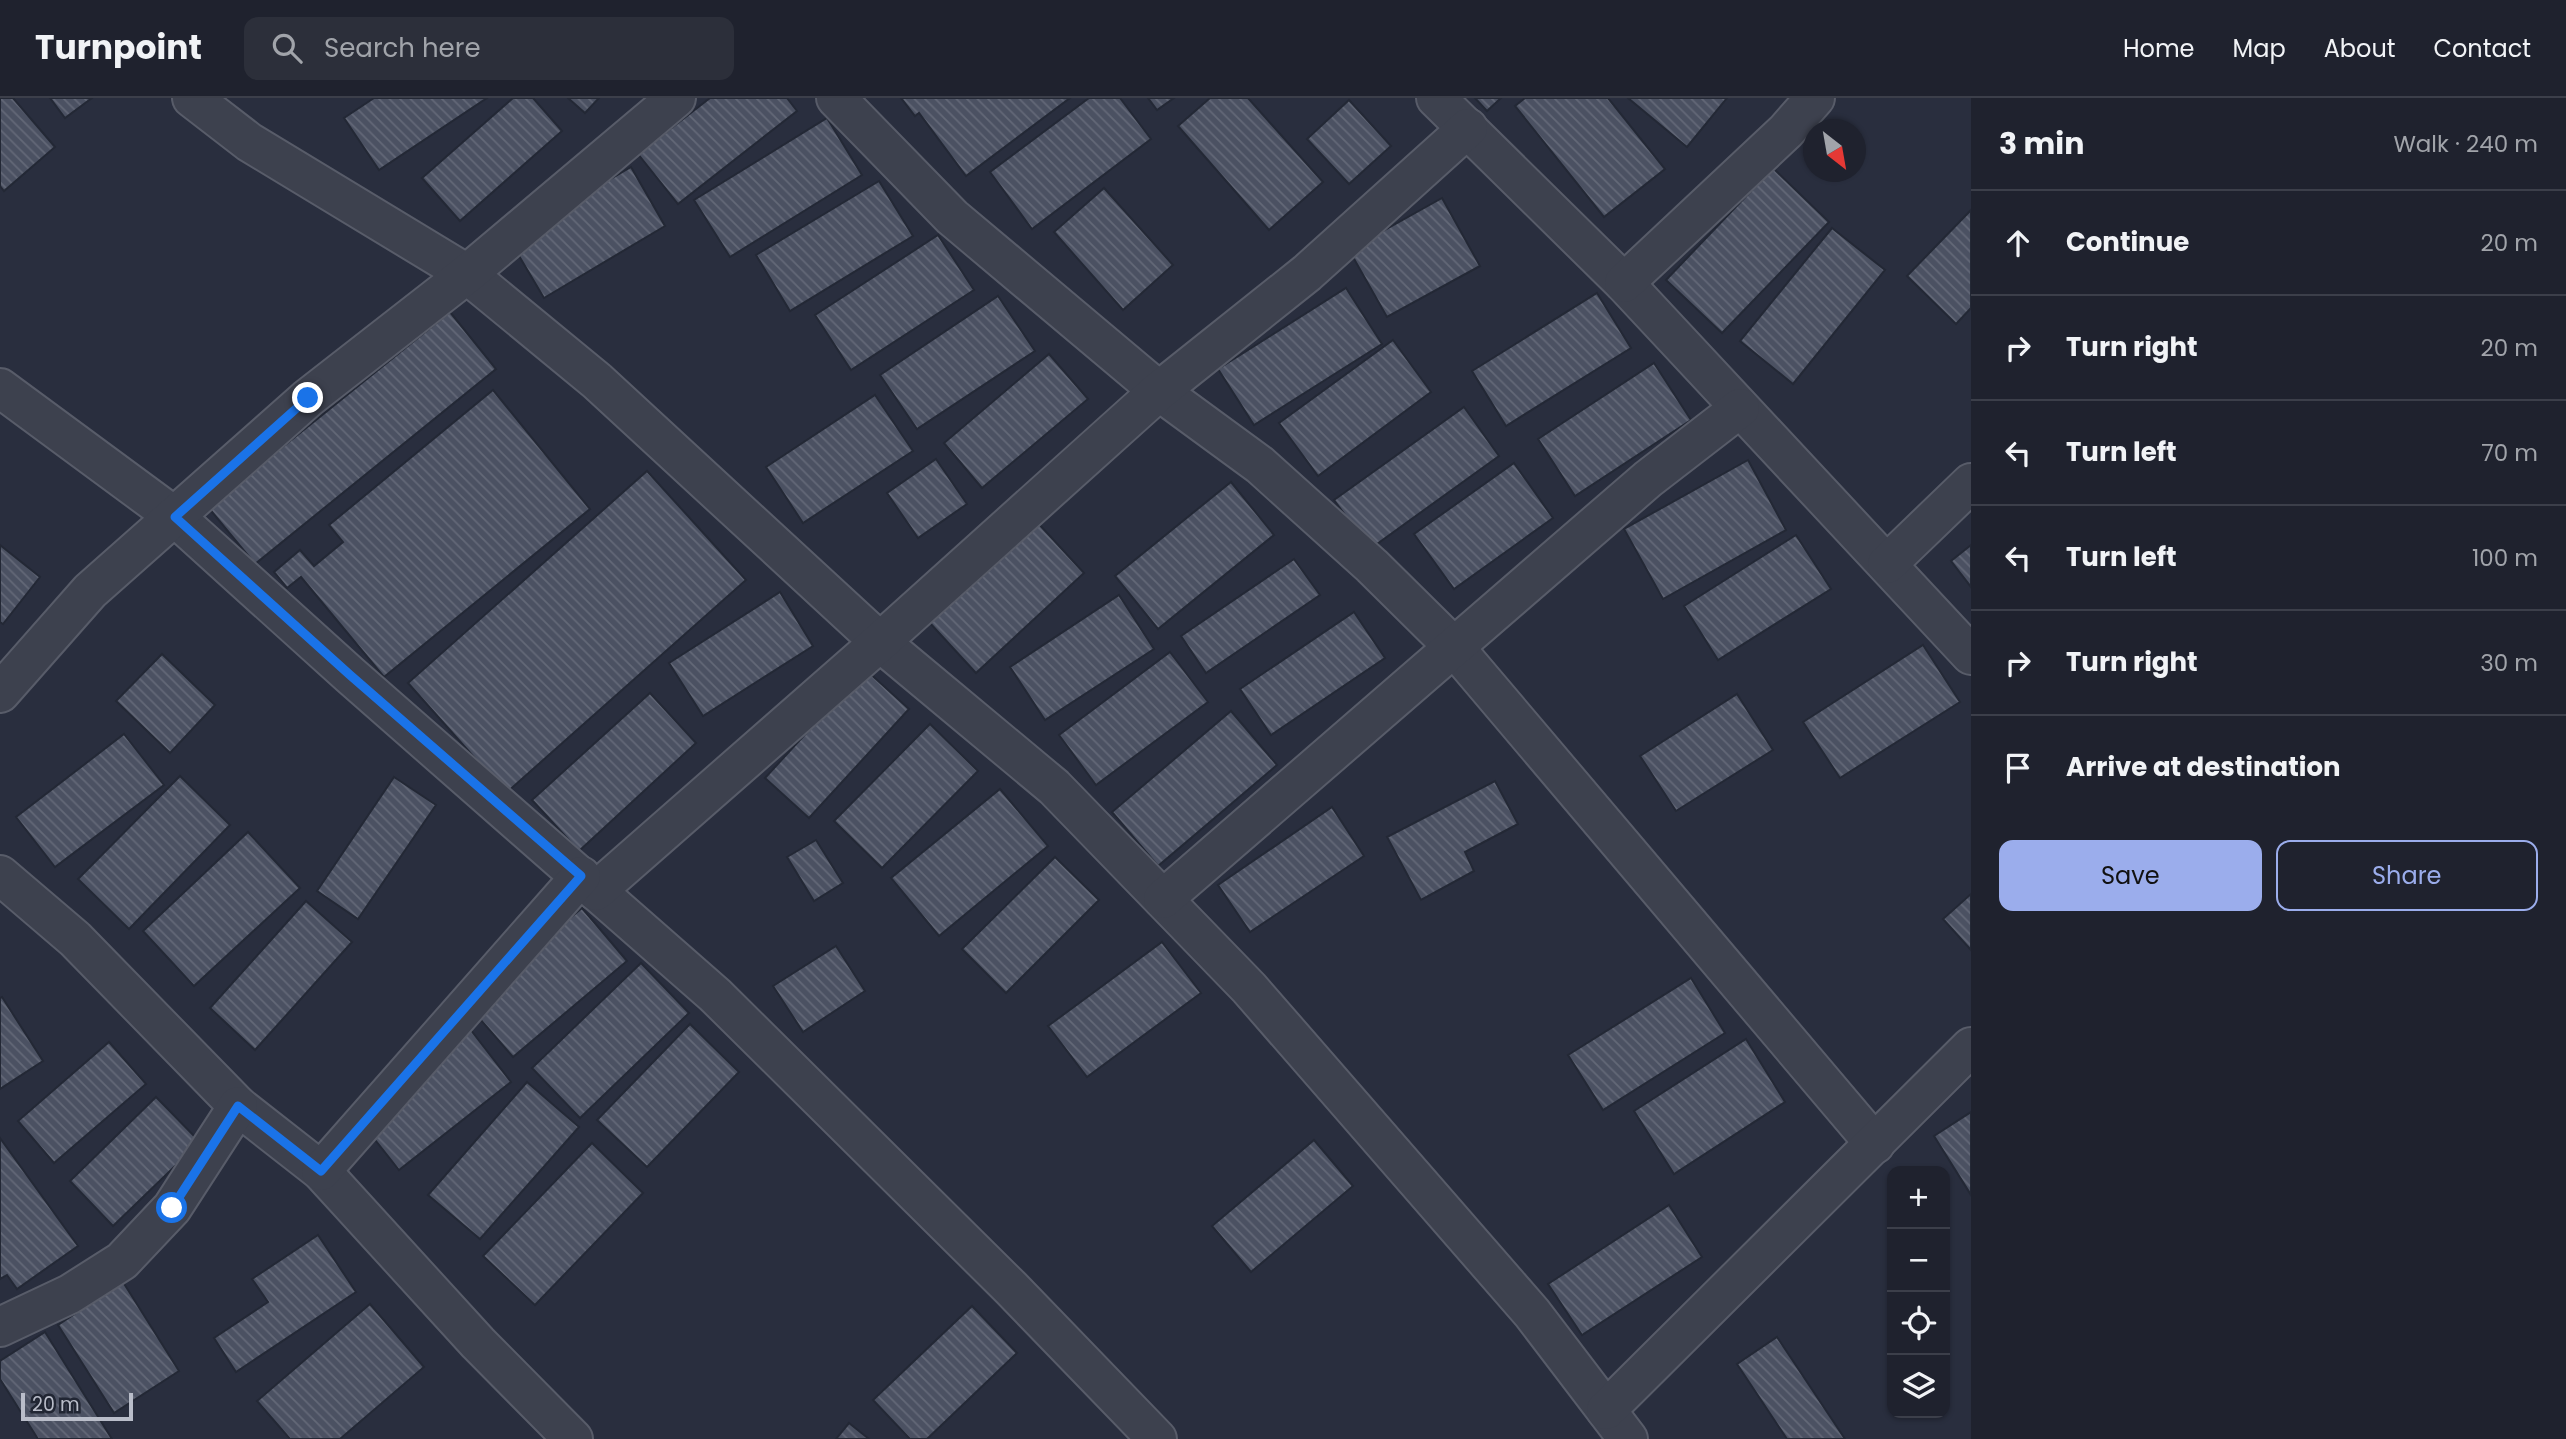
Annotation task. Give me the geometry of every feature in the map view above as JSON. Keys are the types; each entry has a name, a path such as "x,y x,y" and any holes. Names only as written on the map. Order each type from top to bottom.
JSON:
{"street":[{"path":"192,98 249,142 467,274 597,381 880,642 1054,787 1249,988 1409,1169 1532,1313 1617,1425 1875,1144 1971,1047"},
{"path":"0,693 90,591 308,398 467,274 676,98"},
{"path":"836,98 952,217 1159,391 1260,465 1372,566 1454,647 1875,1144"},
{"path":"1436,98 1624,284 1971,655"},
{"path":"1624,284 1786,131 1815,98"},
{"path":"321,1171 589,884 880,642 1159,391 1307,273 1468,128"},
{"path":"0,388 175,517 350,675 715,995 1011,1288 1157,1439"},
{"path":"1163,899 1648,480 1740,408"},
{"path":"1886,564 1971,483"},
{"path":"0,875 75,939 238,1106 321,1171 478,1343 573,1439"},
{"path":"0,1327 70,1294 122,1261 172,1208 238,1106"}],"building":[{"path":"0,98 13,98 55,147 4,191 0,186"},
{"path":"50,98 92,98 65,118"},
{"path":"374,98 487,98 379,170 344,118"},
{"path":"513,98 533,98 562,131 460,221 422,178"},
{"path":"568,98 599,98 585,113"},
{"path":"710,98 787,98 797,111 678,204 638,154"},
{"path":"901,98 1070,98 966,176 919,113 915,116"},
{"path":"1089,98 1120,98 1151,139 1032,229 990,172"},
{"path":"1148,98 1174,98 1157,110"},
{"path":"1210,98 1248,98 1323,182 1269,230 1178,126"},
{"path":"1475,98 1501,98 1487,111"},
{"path":"1525,98 1608,98 1665,169 1604,217 1515,106"},
{"path":"1628,98 1727,98 1687,147"},
{"path":"1349,100 1391,146 1349,184 1307,139"},
{"path":"827,118 862,175 730,257 694,200"},
{"path":"631,167 665,226 544,298 509,239"},
{"path":"1773,168 1829,222 1722,333 1666,280"},
{"path":"879,181 913,236 790,311 756,255"},
{"path":"1104,188 1173,265 1123,310 1054,232"},
{"path":"1442,198 1480,266 1387,317 1349,250"},
{"path":"1971,210 1971,308 1956,324 1907,276"},
{"path":"1832,228 1885,270 1793,384 1740,341"},
{"path":"938,235 974,290 851,370 815,315"},
{"path":"1346,288 1382,344 1254,425 1218,369"},
{"path":"1597,293 1631,348 1506,426 1472,371"},
{"path":"998,296 1035,351 917,429 880,375"},
{"path":"450,312 496,369 255,564 208,507"},
{"path":"1393,340 1431,392 1318,476 1279,423"},
{"path":"1049,354 1088,399 982,488 944,443"},
{"path":"1654,363 1691,420 1575,496 1538,439"},
{"path":"493,390 590,509 384,677 301,577 287,588 274,572 300,550 314,566 343,542 329,525"},
{"path":"875,395 913,451 803,523 766,467"},
{"path":"1464,407 1499,456 1370,549 1334,500"},
{"path":"936,459 967,504 918,538 887,493"},
{"path":"1748,460 1786,530 1663,599 1624,529"},
{"path":"1514,463 1553,518 1454,589 1414,534"},
{"path":"647,471 746,580 506,793 408,683"},
{"path":"1231,482 1274,535 1158,629 1115,576"},
{"path":"1037,522 1084,573 976,673 929,622"},
{"path":"1796,535 1831,589 1718,660 1684,606"},
{"path":"0,545 40,577 3,624 0,622"},
{"path":"1971,545 1971,587 1951,561"},
{"path":"1294,559 1320,595 1206,673 1181,636"},
{"path":"780,592 813,646 703,716 669,663"},
{"path":"1119,595 1154,649 1045,720 1010,667"},
{"path":"1354,612 1385,658 1271,735 1240,689"},
{"path":"1923,645 1960,702 1840,778 1803,722"},
{"path":"1170,652 1208,702 1096,785 1059,735"},
{"path":"162,654 215,705 170,753 116,701"},
{"path":"865,669 909,709 809,818 765,778"},
{"path":"650,693 696,743 579,851 532,800"},
{"path":"1737,694 1773,750 1676,811 1640,756"},
{"path":"1231,711 1277,765 1158,866 1112,812"},
{"path":"930,724 978,771 882,868 834,821"},
{"path":"124,734 164,785 55,867 16,817"},
{"path":"180,776 230,825 129,929 78,879"},
{"path":"394,777 436,805 358,919 317,891"},
{"path":"1495,781 1518,824 1465,852 1474,871 1421,900 1387,837"},
{"path":"1000,789 1048,846 939,936 891,878"},
{"path":"1332,807 1364,856 1250,932 1218,885"},
{"path":"248,832 300,888 194,986 143,931"},
{"path":"816,840 843,883 814,901 787,857"},
{"path":"1055,857 1099,900 1006,993 962,949"},
{"path":"1971,894 1971,950 1943,919"},
{"path":"306,901 352,942 255,1050 210,1008"},
{"path":"582,908 627,961 513,1057 467,1004"},
{"path":"1162,942 1201,993 1087,1077 1048,1026"},
{"path":"836,946 865,991 803,1032 773,986"},
{"path":"641,963 689,1013 580,1118 532,1068"},
{"path":"1691,978 1725,1033 1603,1110 1568,1055"},
{"path":"2,997 43,1061 0,1089 0,998"},
{"path":"690,1024 739,1072 647,1167 597,1120"},
{"path":"470,1029 511,1082 399,1170 357,1117"},
{"path":"1746,1039 1785,1102 1674,1174 1634,1111"},
{"path":"109,1042 146,1084 54,1163 18,1121"},
{"path":"527,1082 579,1127 480,1239 428,1195"},
{"path":"156,1097 200,1142 113,1226 70,1181"},
{"path":"1971,1112 1971,1195 1934,1136"},
{"path":"0,1138 78,1246 17,1289 7,1275 0,1279"},
{"path":"1314,1140 1353,1186 1251,1272 1212,1226"},
{"path":"592,1143 643,1193 535,1305 483,1256"},
{"path":"1669,1205 1702,1257 1582,1335 1548,1284"},
{"path":"318,1235 356,1292 236,1372 214,1338 268,1302 252,1279"},
{"path":"123,1282 179,1371 114,1413 58,1325"},
{"path":"370,1304 424,1367 340,1439 290,1439 257,1401"},
{"path":"972,1306 1017,1353 927,1439 910,1439 873,1400"},
{"path":"45,1332 112,1439 38,1439 0,1379 0,1361"},
{"path":"1777,1337 1845,1439 1787,1439 1737,1364"},
{"path":"849,1423 869,1439 836,1439"}],"route":[{"path":"172,1208 238,1106 321,1171 581,876 350,675 175,517 308,398"}]}
